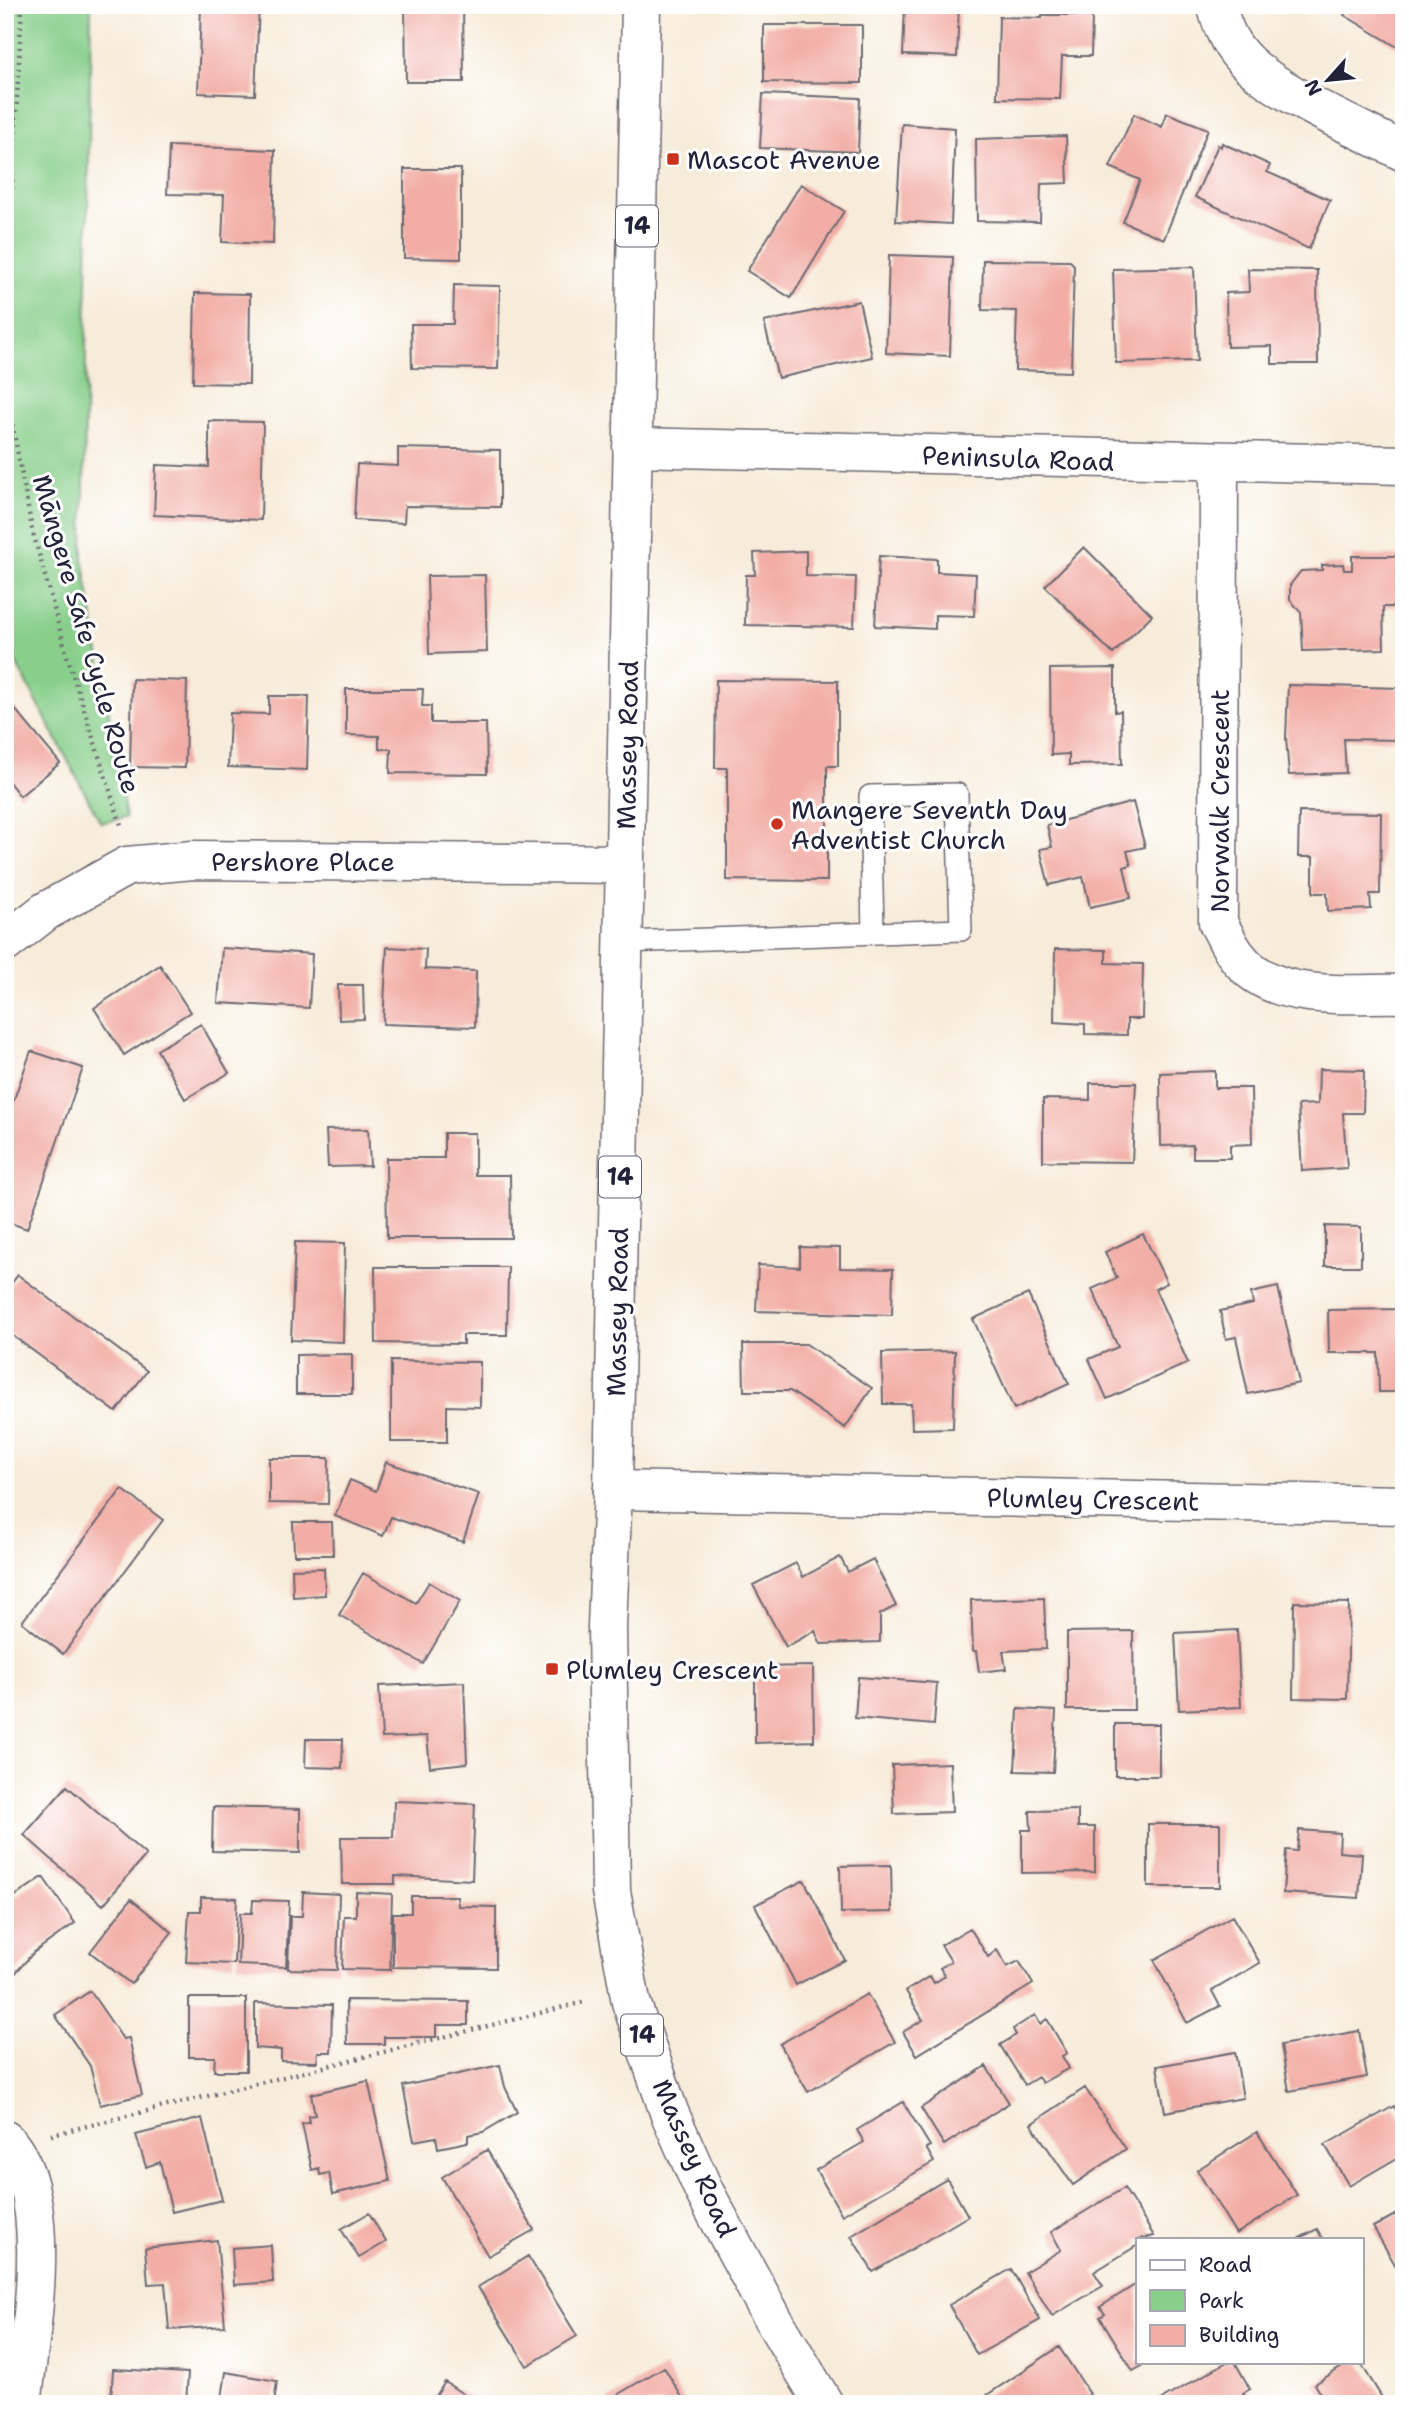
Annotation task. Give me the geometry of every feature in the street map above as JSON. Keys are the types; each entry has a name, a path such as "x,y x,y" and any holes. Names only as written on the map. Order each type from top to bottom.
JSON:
{"street":[{"name":"Massey Road","path":"641,5 625,942 613,1490 607,1626 611,1891 631,2001 669,2112 705,2191 774,2319 824,2404"},
{"path":"1216,5 1225,34 1242,57 1263,77 1404,152"},
{"name":"Peninsula Road","path":"632,447 1219,463 1404,465"},
{"name":"Norwalk Crescent","path":"1219,463 1218,923 1237,957 1259,977 1272,982 1296,991 1404,994"},
{"name":"Pershore Place","path":"5,943 46,911 127,866 193,860 625,864"},
{"name":"Plumley Crescent","path":"613,1490 1404,1506"},
{"path":"8,2142 25,2176 35,2219 35,2292 22,2404"}],"lane":[{"path":"625,942 961,930 957,794 870,796 873,932"}],"path":[{"name":"Māngere Safe Cycle Route","path":"22,5 7,283 8,411 32,530 67,656 122,830 127,866"},
{"path":"8,2142 583,2002"}],"green space":[{"path":"5,5 91,5 83,557 126,817 101,823 5,642"}],"building":[{"path":"201,5 259,5 255,95 198,93"},
{"path":"405,5 463,5 464,82 406,82"},
{"path":"905,5 959,5 957,57 903,55"},
{"path":"1350,5 1404,5 1404,51 1344,15"},
{"path":"1042,15 1092,15 1091,56 1062,56 1060,99 997,98 999,17 1042,18"},
{"path":"764,25 862,25 862,83 764,82"},
{"path":"763,94 860,98 858,152 760,148"},
{"path":"1167,113 1208,129 1164,239 1123,222 1140,180 1110,167 1134,114 1162,127"},
{"path":"902,124 955,128 951,224 896,221"},
{"path":"1066,136 1068,183 1041,184 1040,222 977,221 976,139"},
{"path":"1222,143 1270,165 1267,172 1330,200 1309,249 1195,197 1218,145 1221,147"},
{"path":"169,146 275,150 273,244 222,242 224,195 167,194"},
{"path":"404,169 461,169 461,259 404,258"},
{"path":"801,184 844,211 791,298 747,271"},
{"path":"889,255 953,257 950,356 886,353"},
{"path":"1400,255 1404,255 1404,353 1399,353"},
{"path":"983,260 1070,261 1074,265 1071,372 1015,370 1017,311 982,310"},
{"path":"1194,267 1197,361 1116,363 1113,269"},
{"path":"1248,269 1317,270 1318,364 1272,364 1272,346 1227,347 1226,293 1249,292"},
{"path":"454,285 500,286 498,369 412,368 411,324 453,324"},
{"path":"195,293 250,294 249,384 193,383"},
{"path":"859,301 872,357 778,378 764,322"},
{"path":"209,421 263,422 261,520 154,515 156,465 209,467"},
{"path":"398,448 500,450 500,507 405,506 404,523 354,520 357,464 398,466"},
{"path":"1084,547 1152,615 1113,654 1045,586"},
{"path":"806,551 806,576 856,577 854,627 745,625 746,575 755,575 754,553"},
{"path":"879,556 937,559 937,572 976,574 974,616 935,615 935,629 875,626"},
{"path":"1352,556 1399,556 1399,607 1383,607 1384,649 1303,651 1301,612 1290,600 1290,585 1301,571 1322,570 1322,565 1343,564 1344,570 1352,570"},
{"path":"485,575 487,652 429,654 427,576"},
{"path":"1115,668 1115,712 1121,711 1122,764 1069,765 1069,754 1051,755 1050,669"},
{"path":"132,679 187,681 185,768 130,767"},
{"name":"Mangere Seventh Day Adventist Church","path":"716,680 838,681 838,766 827,766 827,881 727,880 727,768 715,768"},
{"path":"1288,685 1401,688 1400,740 1344,739 1346,773 1289,775 1286,738"},
{"path":"346,689 423,689 422,706 431,706 431,723 486,723 487,774 390,773 391,749 379,749 379,736 346,735"},
{"path":"269,696 309,696 307,770 228,767 230,713 269,714"},
{"path":"5,697 60,763 20,796 5,777"},
{"path":"1133,802 1145,847 1127,851 1131,865 1124,867 1131,898 1090,907 1083,877 1049,885 1040,849 1052,847 1047,825"},
{"path":"1299,812 1381,813 1380,894 1370,894 1371,909 1328,911 1327,893 1313,893 1313,857 1298,857"},
{"path":"387,947 426,949 425,969 476,971 475,1027 383,1024"},
{"path":"222,948 312,954 309,1008 218,1003"},
{"path":"1055,949 1106,950 1106,963 1143,964 1142,1019 1127,1019 1127,1035 1085,1034 1085,1024 1054,1022"},
{"path":"160,965 190,1012 124,1055 94,1008"},
{"path":"338,985 363,985 364,1019 339,1020"},
{"path":"201,1024 229,1073 185,1099 157,1050"},
{"path":"31,1051 83,1068 27,1229 5,1221 5,1125"},
{"path":"1319,1069 1364,1070 1363,1113 1343,1113 1347,1168 1302,1171 1298,1105 1318,1104"},
{"path":"1215,1071 1215,1088 1251,1088 1252,1144 1230,1145 1230,1158 1193,1158 1193,1145 1161,1146 1160,1073"},
{"path":"1090,1083 1136,1083 1132,1162 1043,1161 1043,1099 1090,1100"},
{"path":"368,1129 370,1166 328,1167 326,1130"},
{"path":"444,1133 475,1133 475,1175 510,1175 511,1238 387,1238 386,1158 444,1158"},
{"path":"1325,1226 1361,1227 1361,1266 1325,1266"},
{"path":"1143,1234 1167,1283 1155,1289 1188,1363 1107,1399 1089,1359 1118,1347 1092,1289 1117,1278 1105,1252"},
{"path":"295,1242 345,1243 343,1342 291,1340"},
{"path":"800,1247 840,1248 840,1268 893,1269 892,1315 756,1311 758,1265 800,1267"},
{"path":"375,1267 508,1267 507,1335 463,1335 463,1344 376,1343"},
{"path":"18,1275 147,1371 116,1412 5,1330 5,1292"},
{"path":"1278,1287 1299,1383 1248,1394 1236,1337 1226,1339 1220,1311 1253,1304 1251,1293"},
{"path":"1028,1294 1069,1384 1014,1409 973,1319"},
{"path":"1404,1309 1404,1392 1379,1392 1378,1353 1329,1353 1328,1310"},
{"path":"743,1344 806,1344 872,1388 845,1428 790,1391 744,1391"},
{"path":"955,1351 953,1428 912,1429 911,1404 883,1404 882,1353"},
{"path":"352,1354 352,1394 296,1394 296,1355"},
{"path":"391,1361 480,1362 480,1407 447,1406 447,1442 391,1442"},
{"path":"269,1458 329,1458 328,1504 269,1503"},
{"path":"386,1462 479,1494 463,1542 391,1517 383,1536 335,1516 350,1480 376,1491"},
{"path":"122,1489 163,1520 63,1654 22,1622"},
{"path":"293,1522 332,1522 333,1555 294,1555"},
{"path":"840,1557 848,1572 873,1559 896,1606 880,1614 880,1642 821,1644 815,1631 786,1647 753,1585 796,1563 803,1577"},
{"path":"324,1568 325,1595 293,1597 292,1569"},
{"path":"363,1573 416,1603 429,1582 460,1601 423,1664 339,1615"},
{"path":"1044,1598 1046,1649 1003,1651 1006,1669 979,1672 976,1651 973,1651 971,1600"},
{"path":"1294,1602 1349,1603 1347,1699 1293,1698"},
{"path":"1237,1630 1241,1707 1179,1710 1175,1633"},
{"path":"1133,1631 1134,1710 1067,1710 1067,1632"},
{"path":"813,1666 814,1741 755,1743 755,1667"},
{"path":"858,1677 937,1683 934,1725 855,1718"},
{"path":"464,1682 467,1763 430,1767 427,1736 382,1738 379,1686"},
{"path":"1018,1709 1056,1711 1053,1772 1015,1771"},
{"path":"1115,1724 1159,1724 1159,1776 1115,1776"},
{"path":"306,1739 343,1739 342,1768 305,1767"},
{"path":"950,1763 952,1812 894,1814 892,1765"},
{"path":"67,1786 146,1855 103,1905 24,1835"},
{"path":"394,1801 475,1804 472,1880 395,1876 395,1884 342,1884 341,1837 393,1837"},
{"path":"213,1807 300,1809 300,1853 212,1851"},
{"path":"1078,1810 1078,1827 1095,1827 1095,1872 1022,1873 1022,1830 1031,1830 1030,1811"},
{"path":"1148,1824 1220,1824 1220,1887 1148,1887"},
{"path":"1299,1830 1340,1833 1339,1852 1362,1854 1359,1898 1283,1893 1286,1850 1297,1851"},
{"path":"891,1865 892,1912 841,1913 840,1866"},
{"path":"43,1877 75,1923 33,1953 5,1985 5,1903"},
{"path":"804,1880 845,1960 796,1985 755,1905"},
{"path":"303,1892 339,1894 337,1970 288,1969 290,1916 302,1916"},
{"path":"356,1892 392,1894 390,1970 342,1969 344,1916 356,1916"},
{"path":"411,1896 457,1896 458,1906 496,1907 496,1968 393,1967 393,1913 411,1913"},
{"path":"201,1897 237,1898 234,1964 186,1962 189,1911 201,1911"},
{"path":"131,1899 172,1932 131,1984 90,1952"},
{"path":"253,1900 289,1901 286,1967 238,1965 240,1913 252,1913"},
{"path":"1232,1916 1260,1963 1212,1991 1220,2006 1187,2023 1154,1960"},
{"path":"970,1928 988,1957 997,1950 1007,1967 1019,1961 1033,1984 917,2055 903,2032 923,2020 906,1991 930,1976 934,1983 945,1976 940,1968 951,1961 941,1945"},
{"path":"90,1991 123,2039 129,2038 142,2095 100,2105 90,2066 55,2015"},
{"path":"867,1994 895,2042 808,2092 780,2044"},
{"path":"189,1998 246,1998 246,2071 214,2071 215,2057 189,2057"},
{"path":"346,2000 468,2001 468,2025 436,2025 436,2037 384,2037 384,2044 347,2044"},
{"path":"255,2003 332,2005 331,2052 318,2052 317,2062 281,2061 281,2050 255,2048"},
{"path":"1035,2015 1040,2024 1047,2019 1067,2053 1062,2056 1069,2068 1042,2083 1038,2077 1025,2085 1000,2045 1016,2035 1013,2029"},
{"path":"1359,2031 1367,2077 1289,2091 1281,2045"},
{"path":"1235,2052 1243,2098 1165,2112 1157,2066"},
{"path":"500,2065 505,2087 517,2112 483,2132 468,2135 468,2142 438,2148 436,2137 414,2141 403,2086"},
{"path":"986,2066 1009,2103 944,2145 921,2108"},
{"path":"368,2081 390,2181 333,2194 329,2173 320,2175 319,2168 312,2170 302,2124 309,2123 308,2116 315,2115 311,2094"},
{"path":"1085,2088 1126,2149 1073,2185 1031,2124"},
{"path":"903,2102 930,2146 926,2148 934,2162 842,2215 816,2170 864,2142 857,2130"},
{"path":"1394,2106 1404,2123 1404,2154 1349,2186 1325,2145"},
{"path":"202,2118 222,2200 172,2212 160,2162 146,2167 136,2135"},
{"path":"1257,2132 1297,2195 1236,2234 1197,2170"},
{"path":"487,2150 534,2230 488,2256 442,2177"},
{"path":"947,2179 968,2216 873,2272 851,2236"},
{"path":"1124,2188 1154,2236 1136,2238 1136,2246 1094,2272 1103,2286 1052,2316 1025,2272 1061,2250 1051,2232"},
{"path":"1404,2210 1404,2264 1397,2268 1373,2227"},
{"path":"369,2213 386,2242 359,2258 341,2229"},
{"path":"1317,2229 1322,2238 1300,2238"},
{"path":"217,2240 225,2326 169,2330 165,2283 148,2284 145,2248"},
{"path":"271,2245 273,2282 234,2285 232,2248"},
{"path":"528,2256 577,2336 527,2366 478,2287"},
{"path":"1011,2269 1040,2320 977,2355 949,2305"},
{"path":"1136,2284 1136,2364 1145,2364 1133,2371 1100,2317 1105,2314 1100,2307"},
{"path":"1059,2347 1090,2394 1075,2404 984,2404 981,2399"},
{"path":"1224,2364 1236,2364 1250,2389 1243,2393 1250,2404 1154,2404"},
{"path":"1347,2364 1361,2364 1386,2404 1327,2404 1315,2384"},
{"path":"664,2367 686,2404 608,2404 607,2401"},
{"path":"113,2369 188,2373 186,2404 111,2401"},
{"path":"226,2372 277,2381 274,2404 221,2404"},
{"path":"445,2382 478,2404 431,2404"}],"place":[{"name":"Mascot Avenue","path":"673,159"},
{"name":"Mangere Seventh Day Adventist Church","path":"777,824"},
{"name":"Plumley Crescent","path":"552,1669"}]}
